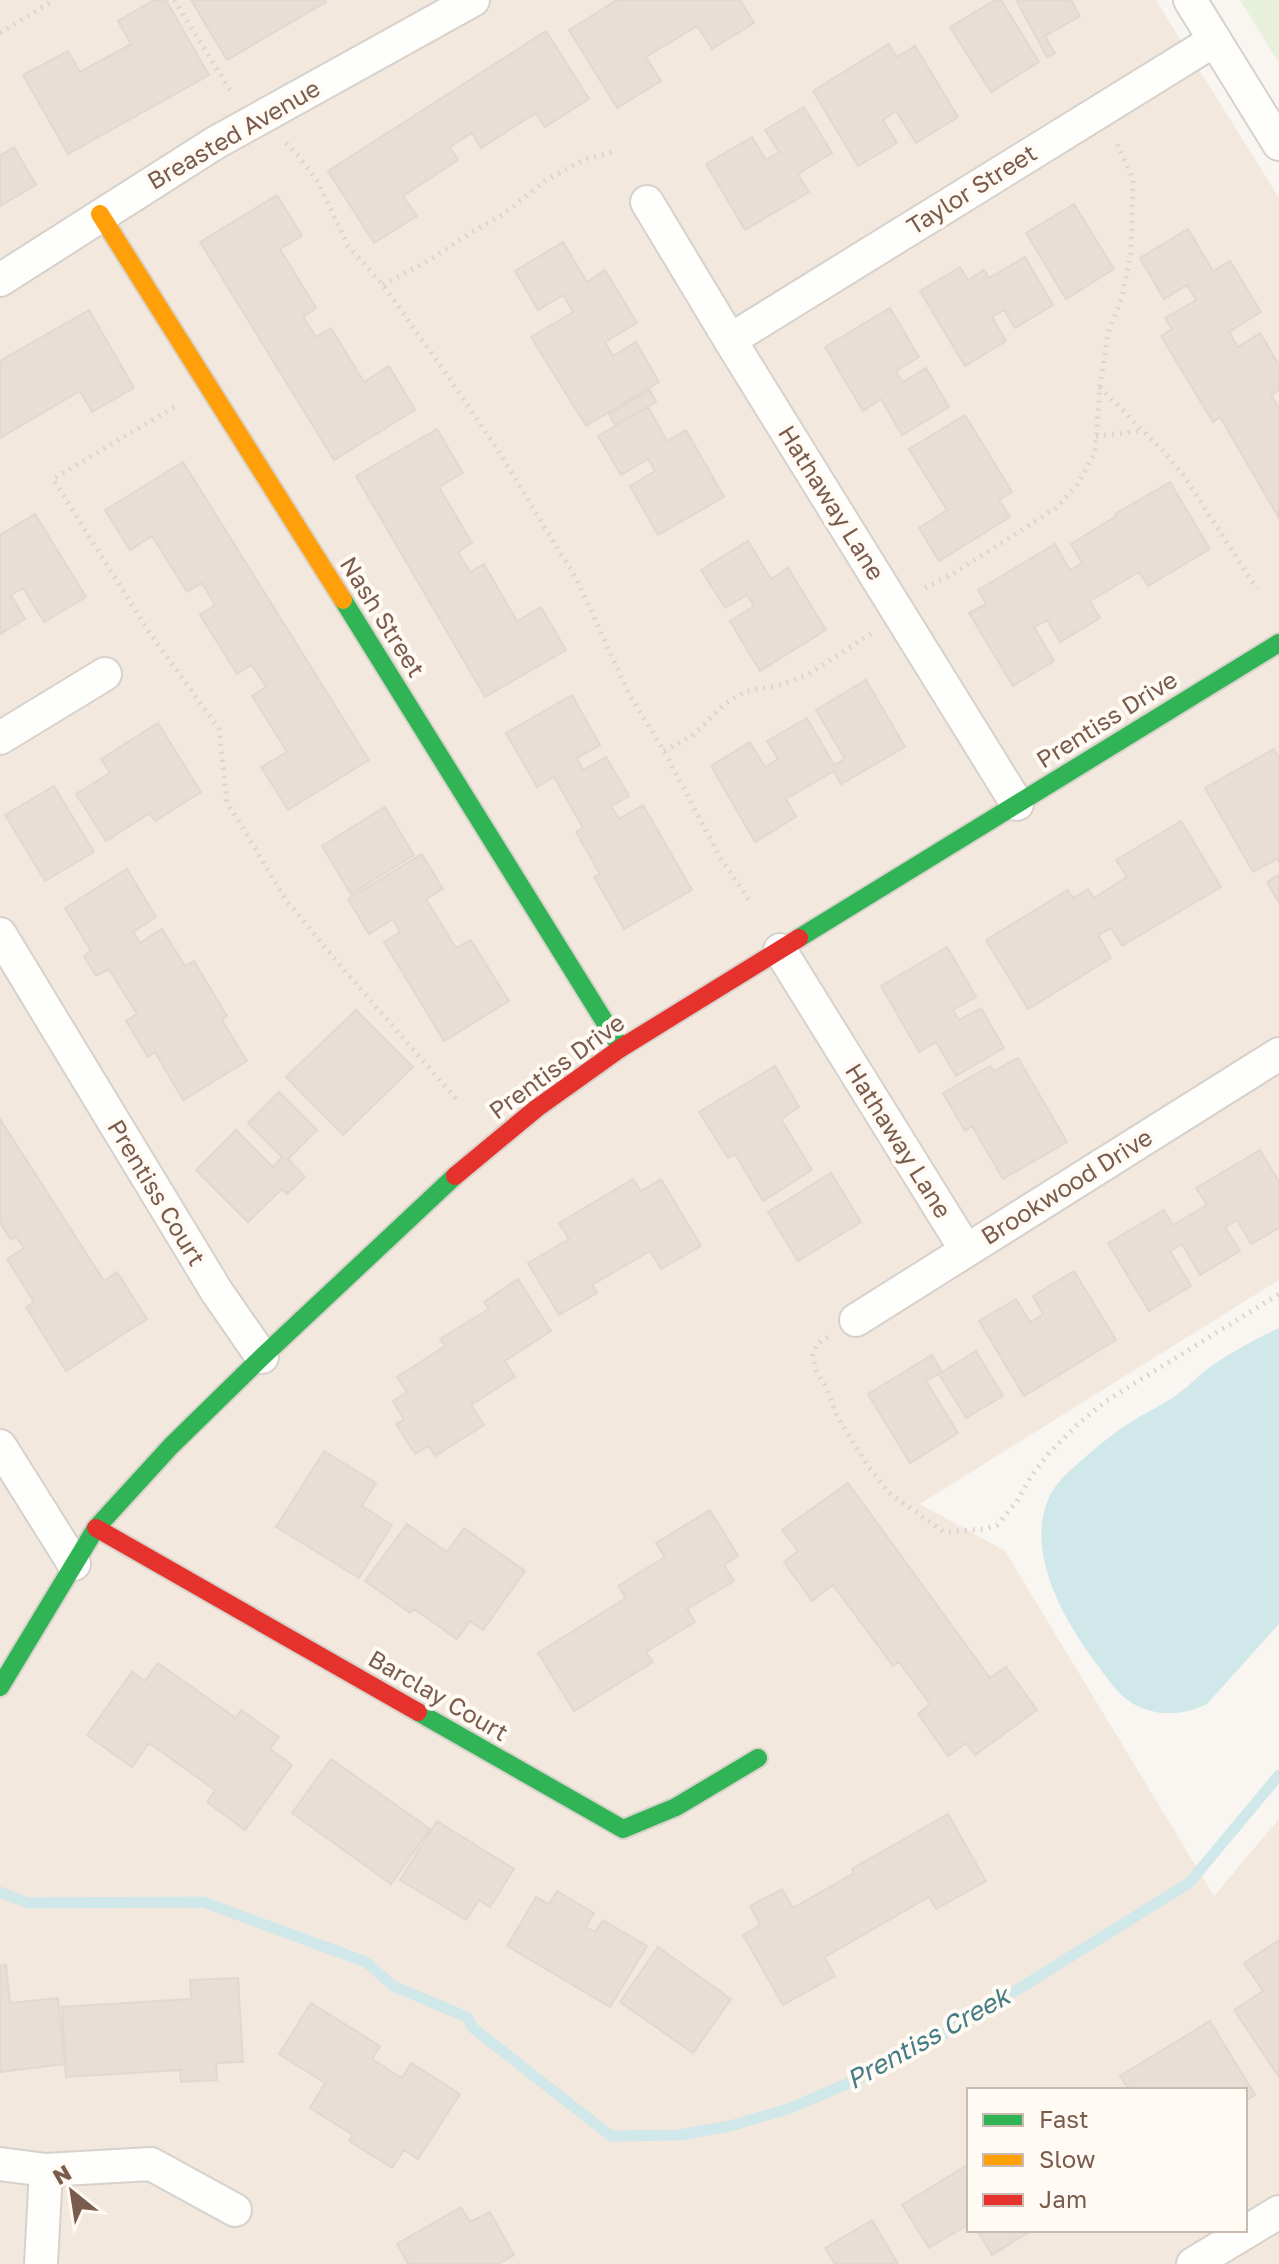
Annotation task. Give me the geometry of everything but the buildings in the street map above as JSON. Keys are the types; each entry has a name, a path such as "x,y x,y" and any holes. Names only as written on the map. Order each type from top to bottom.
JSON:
{"street":[{"name":"Breasted Avenue","path":"0,280 215,143 473,0"},
{"path":"1190,0 1279,144"},
{"name":"Taylor Street","path":"730,340 1215,40"},
{"name":"Hathaway Lane","path":"647,202 1017,804"},
{"name":"Nash Street","path":"100,214 621,1048"},
{"name":"Prentiss Drive","path":"0,1687 96,1528 171,1446 437,1192 537,1108 621,1048 1279,643"},
{"path":"0,738 105,674"},
{"name":"Prentiss Court","path":"0,934 217,1292 262,1357"},
{"name":"Hathaway Lane","path":"780,950 966,1250"},
{"name":"Brookwood Drive","path":"856,1320 1279,1054"},
{"path":"0,1446 74,1564"},
{"name":"Barclay Court","path":"96,1528 623,1829 648,1822 758,1758"},
{"path":"0,2164 46,2170 151,2164 235,2210"},
{"path":"41,2264 46,2170"},
{"path":"1247,2231 1279,2212"},
{"path":"1193,2264 1246,2232"}],"path":[{"path":"0,33 54,0"},
{"path":"174,0 235,99 285,142 318,182 348,246 383,285 489,437 569,567 629,694 664,751 721,859 749,900"},
{"path":"664,751 692,736 726,703 746,691 777,686 807,675 900,615 920,591 951,575 1056,508 1077,485 1095,453 1108,333 1122,297 1131,253 1133,179 1119,145 1097,113"},
{"path":"383,285 505,213 545,181 585,159 617,151"},
{"path":"208,386 53,479 149,632 219,729 227,802 286,900 457,1100"},
{"path":"1100,386 1184,476 1257,589"},
{"path":"1096,436 1143,431"},
{"path":"856,1320 817,1344 813,1355 816,1370 838,1418 888,1492 944,1532 997,1525 1049,1453 1106,1401 1279,1294"}],"shaded area":[{"path":"0,0 1156,0 1279,198 1279,1280 920,1504 1005,1551 1214,1896 1279,1819 1279,2264 0,2264"}],"green space":[{"path":"1240,0 1279,0 1279,63"}],"water":[{"path":"1279,1328 1279,1624 1207,1704 1188,1711 1169,1713 1141,1708 1122,1695 1106,1677 1061,1608 1045,1562 1041,1539 1043,1517 1050,1495 1067,1473 1116,1432 1172,1398 1218,1361"}],"waterway":[{"name":"Prentiss Creek","path":"0,1892 28,1903 203,1902 366,1962 393,1986 467,2017 473,2028 611,2136 679,2135 730,2126 788,2109 882,2069 978,2014 1189,1883 1279,1775"}],"traffic: fast":[{"path":"343,600 621,1048"},
{"path":"799,938 1279,643"},
{"path":"0,1687 96,1528 171,1446 455,1176"},
{"path":"418,1712 623,1829 676,1807 758,1758"}],"traffic: slow":[{"path":"100,214 343,600"}],"traffic: jam":[{"path":"455,1176 537,1108 621,1048 799,938"},
{"path":"96,1528 418,1712"}]}
